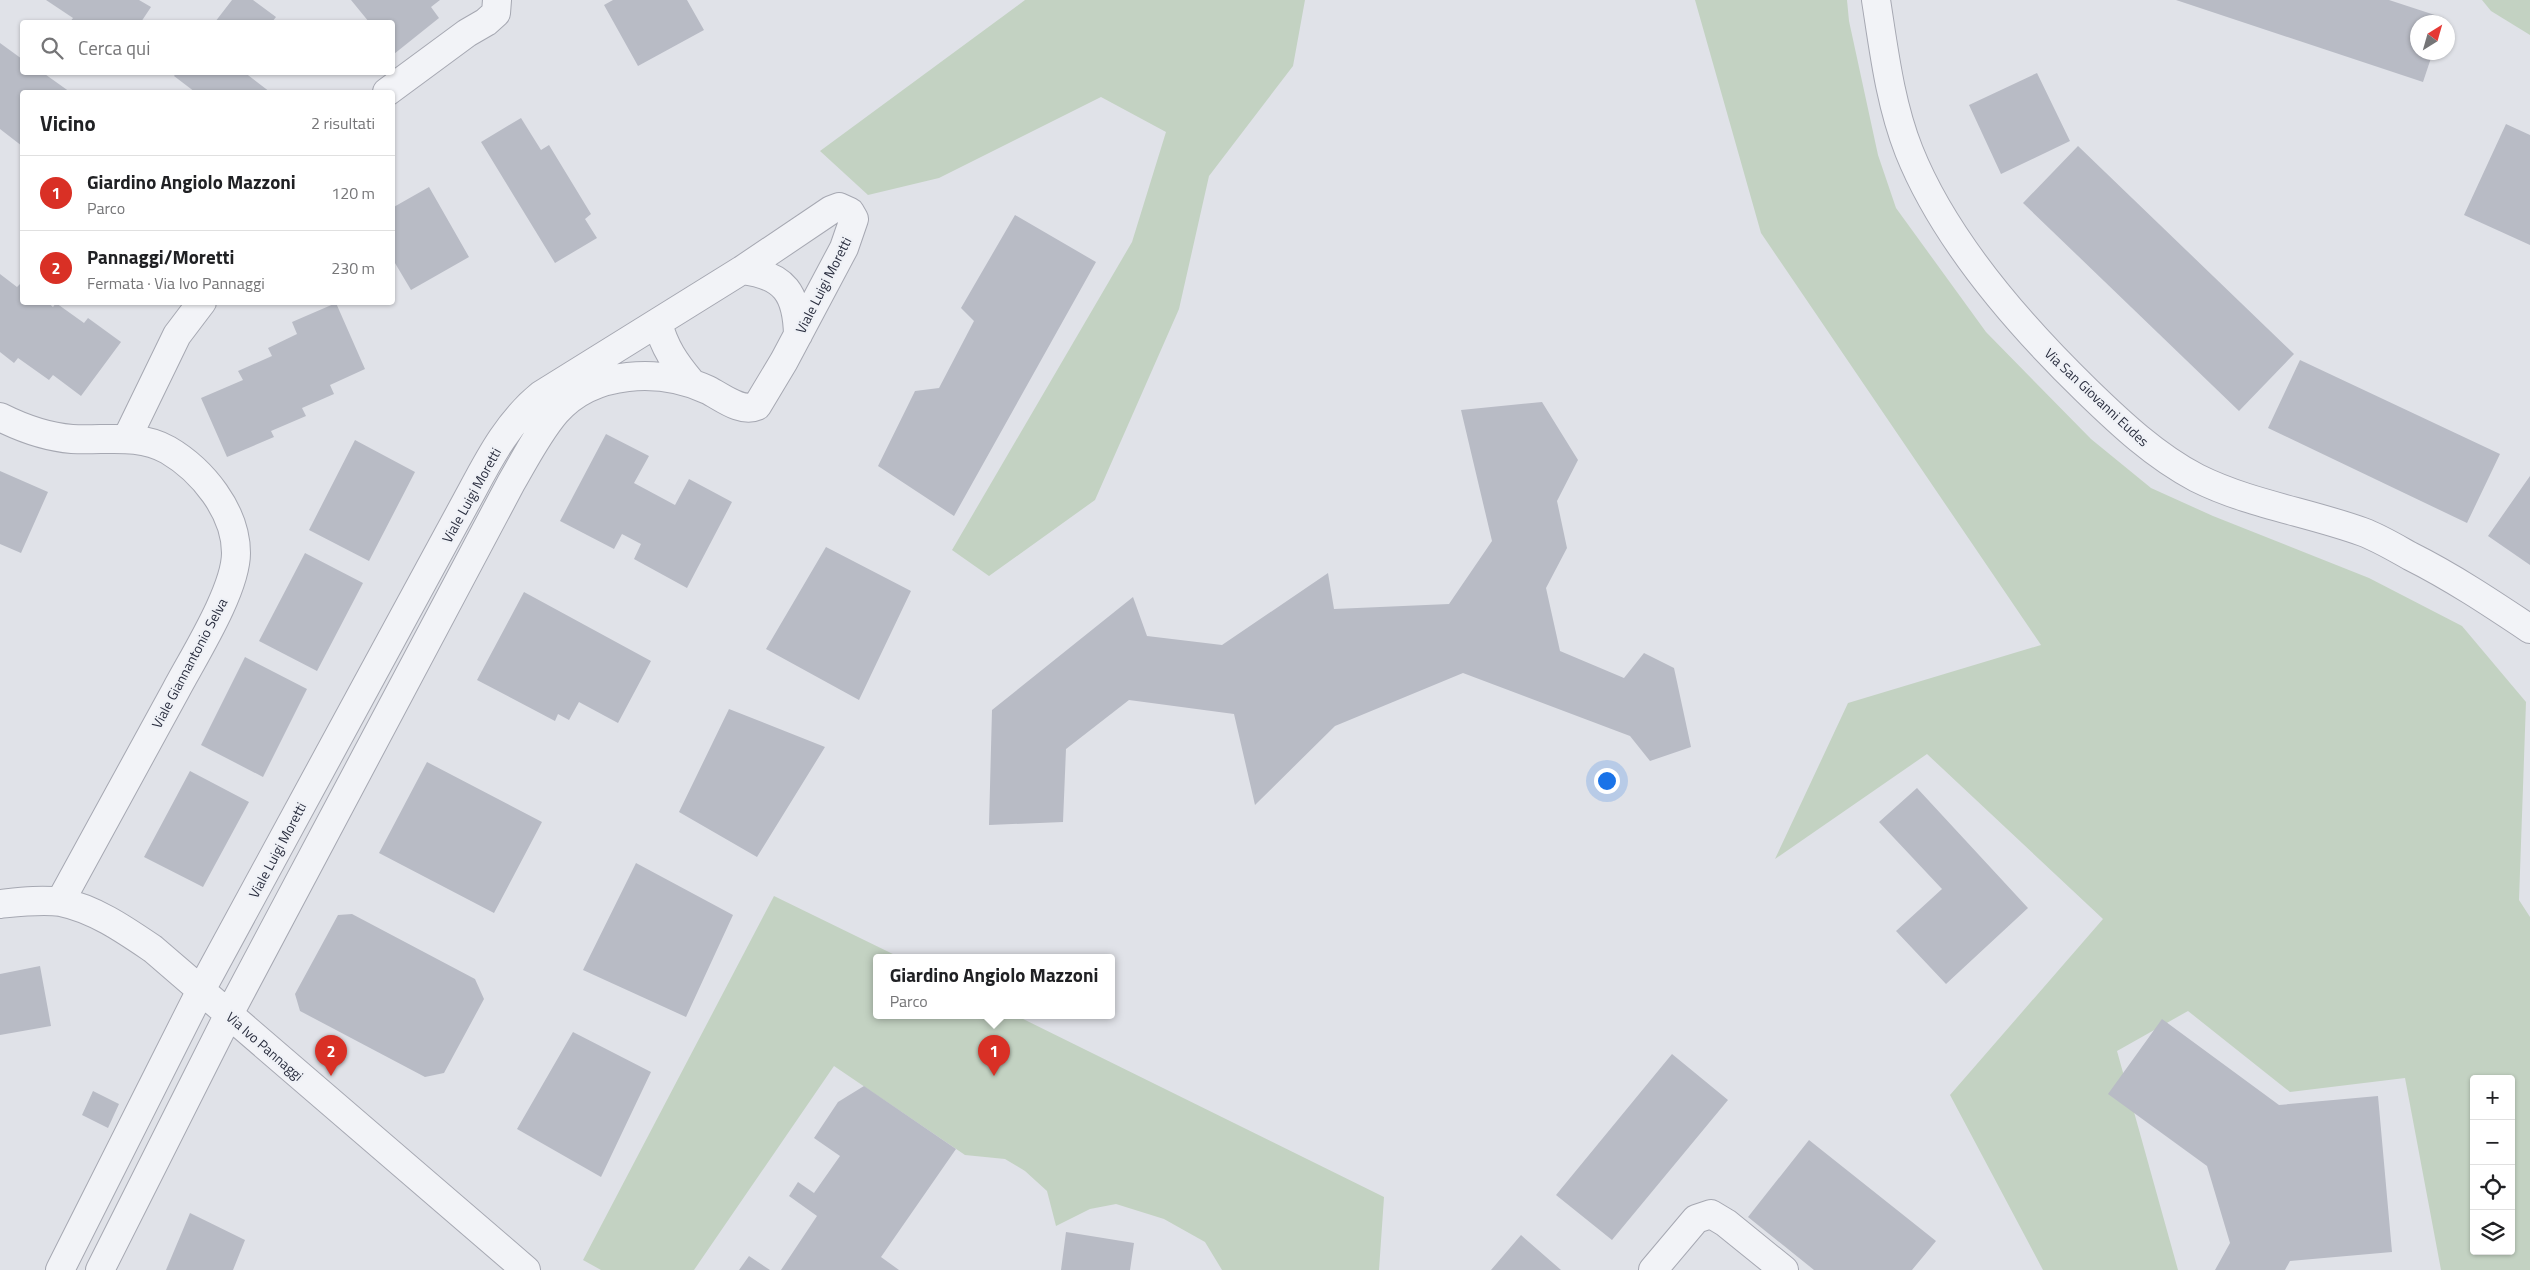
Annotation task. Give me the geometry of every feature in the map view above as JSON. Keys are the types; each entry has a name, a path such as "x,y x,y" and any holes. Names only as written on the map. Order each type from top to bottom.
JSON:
{"street":[{"path":"389,90 486,22 496,13 497,0"},
{"name":"Via San Giovanni Eudes","path":"1876,0 1891,92 1901,128 1920,176 1968,253 2005,304 2046,352 2114,417 2162,456 2198,478 2263,503 2379,539 2435,569 2530,629"},
{"name":"Viale Luigi Moretti","path":"60,1270 201,990 494,450 519,416 541,395 742,270 836,208 842,207 850,212 854,219 847,242 798,335 757,406 746,408 736,405 691,382 641,375 610,380 579,394 557,411 548,422 504,496 228,1014 100,1270"},
{"path":"742,270 770,276 787,289 797,309 798,335"},
{"path":"127,438 178,335 200,305"},
{"path":"658,323 663,342 669,354 691,382"},
{"name":"Viale Giannantonio Selva","path":"0,417 20,427 71,438 127,438 166,449 190,467 204,481 224,508 235,538 235,562 229,586 213,622 60,902"},
{"path":"0,904 60,902"},
{"name":"Via Ivo Pannaggi","path":"60,902 92,913 153,949 526,1270"},
{"path":"1653,1270 1696,1219 1711,1214 1726,1223 1784,1270"}],"green space":[{"path":"1025,0 1305,0 1293,66 1209,176 1179,309 1095,500 989,576 952,550 1132,242 1166,132 1101,97 939,178 868,195 820,151"},
{"path":"1695,0 1847,0 1849,21 1878,155 1896,208 1986,332 2091,439 2151,488 2213,516 2369,578 2462,626 2526,702 2519,900 2530,917 2530,1270 2441,1270 2405,1078 2290,1092 2188,1011 2117,1051 2178,1270 2043,1270 1950,1095 2103,919 1927,754 1775,859 1848,703 2041,645 1761,233"},
{"path":"2482,0 2530,0 2530,35 2491,11"},
{"path":"774,896 893,954 873,954 873,1019 1023,1019 1384,1197 1379,1270 1222,1270 1205,1242 1164,1219 1116,1204 1090,1209 1056,1226 1047,1191 1025,1171 1005,1159 965,1155 834,1066 694,1270 601,1270 583,1260"}],"building":[{"path":"46,0 139,0 151,7 142,20 72,20 73,18"},
{"path":"232,0 253,0 276,17 274,20 217,20"},
{"path":"351,0 440,0 431,7 439,18 395,53 395,20 367,20"},
{"path":"613,0 687,0 704,30 638,66 604,5"},
{"path":"2176,0 2389,0 2435,15 2410,15 2410,60 2430,60 2423,82"},
{"path":"0,43 20,58 20,75 46,75 67,90 20,90 20,144 0,129"},
{"path":"2037,73 2070,141 2001,174 1969,105"},
{"path":"248,75 267,90 192,90 174,76"},
{"path":"521,118 541,150 549,145 591,214 585,219 597,238 555,263 481,142"},
{"path":"2506,124 2530,135 2530,245 2464,215"},
{"path":"2078,146 2294,354 2239,411 2023,203"},
{"path":"429,187 469,257 411,290 395,263 395,206"},
{"path":"1015,215 1096,262 954,516 878,466 915,391 939,388 974,321 961,308"},
{"path":"0,274 17,287 20,284 20,305 51,305 53,307 59,305 84,323 88,318 121,342 81,396 53,375 49,380 18,358 14,363 0,352"},
{"path":"331,305 337,305 365,369 330,385 334,394 302,408 306,416 271,431 274,437 227,457 201,398 243,380 238,371 272,356 268,348 297,334 292,322"},
{"path":"2300,360 2500,454 2467,523 2268,428"},
{"path":"1542,402 1578,460 1557,501 1567,548 1546,588 1560,651 1624,678 1644,653 1674,668 1691,747 1650,761 1630,736 1463,673 1335,726 1255,805 1234,714 1129,700 1066,749 1063,822 989,825 992,710 1133,597 1147,636 1222,645 1328,573 1334,609 1449,604 1492,541 1461,410"},
{"path":"606,434 649,456 634,483 675,505 689,479 732,502 687,588 634,559 641,544 622,534 614,549 560,521"},
{"path":"355,440 415,472 369,561 309,530"},
{"path":"0,471 48,492 21,553 0,544"},
{"path":"2530,476 2530,565 2488,536"},
{"path":"826,547 911,591 859,700 766,649"},
{"path":"305,553 363,583 317,671 259,641"},
{"path":"524,592 651,661 618,723 579,702 569,720 558,714 555,721 477,680"},
{"path":"245,657 307,689 263,777 201,745"},
{"path":"729,709 825,747 757,857 679,812"},
{"path":"427,762 542,822 494,913 379,853"},
{"path":"190,771 249,802 203,887 144,857"},
{"path":"1917,788 2028,908 1946,984 1896,931 1942,889 1879,822"},
{"path":"636,863 733,915 686,1017 583,970"},
{"path":"352,914 475,979 484,999 444,1073 425,1077 300,1011 295,994 338,915"},
{"path":"40,966 51,1026 0,1035 0,974"},
{"path":"2162,1019 2279,1105 2378,1096 2392,1252 2290,1261 2285,1270 2215,1270 2230,1243 2207,1166 2108,1094"},
{"path":"573,1032 651,1072 601,1177 517,1129"},
{"path":"1672,1054 1728,1100 1612,1240 1556,1195"},
{"path":"864,1086 956,1149 881,1257 899,1270 781,1270 817,1216 789,1196 798,1182 814,1193 840,1156 814,1138 838,1102"},
{"path":"93,1091 119,1104 108,1128 82,1115"},
{"path":"1809,1140 1936,1241 1912,1270 1814,1270 1748,1217"},
{"path":"190,1213 245,1240 233,1270 166,1270"},
{"path":"1066,1232 1134,1243 1130,1270 1061,1270"},
{"path":"1521,1235 1561,1270 1491,1270"},
{"path":"749,1256 770,1270 739,1270"}],"place":[{"name":"Pannaggi/Moretti","path":"331,1076"},
{"name":"Giardino Angiolo Mazzoni","path":"994,1076"}]}
